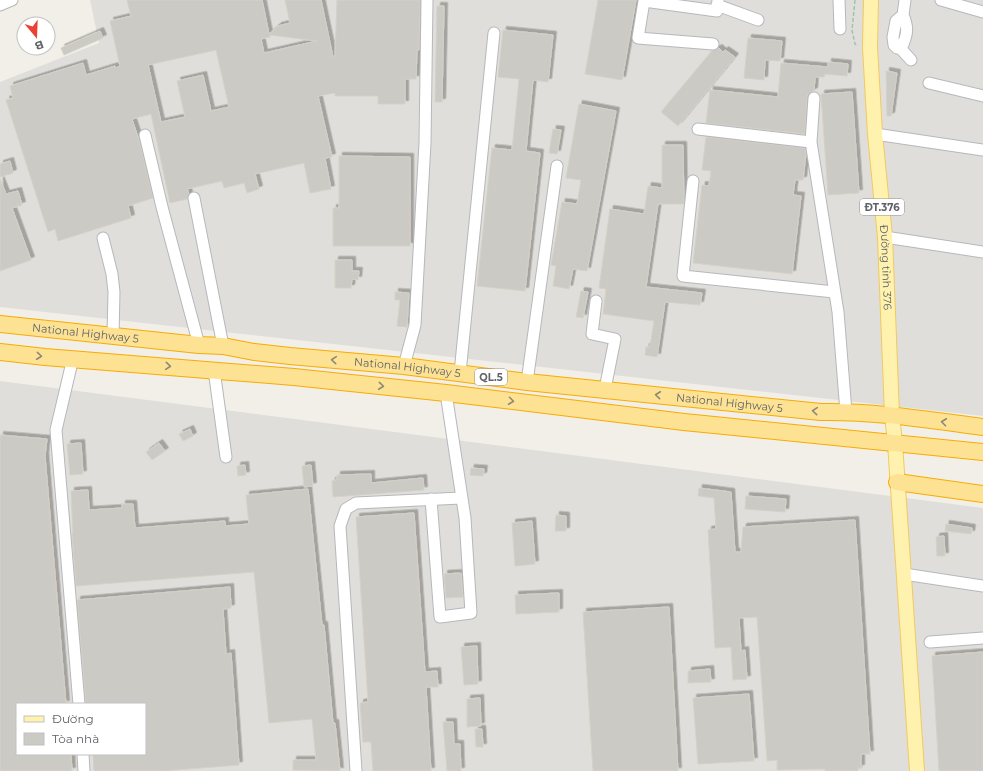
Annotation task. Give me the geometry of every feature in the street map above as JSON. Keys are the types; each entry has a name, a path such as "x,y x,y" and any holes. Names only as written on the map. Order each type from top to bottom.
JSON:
{"highway":[{"name":"National Highway 5","path":"0,324 199,345 223,346 254,352 404,366 527,382 821,412 892,415 983,427"},
{"name":"National Highway 5","path":"0,352 214,370 446,393 684,422 983,452"},
{"path":"898,482 983,494"}],"main road":[{"name":"Đường tỉnh 376","path":"871,0 870,47 875,134 884,237 892,415 898,482 916,771"}],"street":[{"path":"0,5 12,0"},
{"path":"404,366 415,325 425,143 427,0"},
{"path":"839,0 840,30"},
{"path":"905,0 904,15 896,21 893,37 894,45 901,49 911,60"},
{"path":"941,0 983,12"},
{"path":"713,44 638,38 644,1 716,11 718,2 758,20"},
{"path":"460,373 494,33"},
{"path":"928,83 983,96"},
{"path":"814,98 811,142 838,312 846,412"},
{"path":"698,129 811,142"},
{"path":"875,134 983,150"},
{"path":"145,135 162,207 199,345"},
{"path":"527,382 557,166"},
{"path":"693,181 683,276 834,292"},
{"path":"194,198 223,346"},
{"path":"884,237 983,252"},
{"path":"103,238 112,274 114,292 113,336"},
{"path":"596,301 592,334 615,339 605,389"},
{"path":"73,358 56,430 79,703"},
{"path":"214,370 226,457"},
{"path":"431,498 440,617 471,613 465,518 446,393"},
{"path":"356,771 340,526 346,509 356,503 431,498 461,498"},
{"path":"904,574 983,586"},
{"path":"930,642 983,638"},
{"path":"83,755 84,771"}],"path":[{"path":"855,0 852,30 855,44 862,47 870,47"}],"shaded area":[{"path":"90,0 983,0 983,416 0,307 0,82 99,43"},
{"path":"0,381 983,508 983,771 0,771"}],"building":[{"path":"127,0 262,0 269,34 278,26 290,23 285,0 321,0 333,57 335,56 337,0 420,0 419,50 417,50 416,79 405,79 405,104 378,104 378,96 335,96 335,93 318,96 332,157 325,158 331,189 310,193 304,163 255,174 259,189 247,193 244,183 224,188 222,181 187,189 189,194 187,199 170,203 151,114 132,119 140,143 153,198 128,206 131,218 58,241 55,229 48,232 6,100 13,98 10,86 83,63 86,75 115,66 116,68 120,66 110,21 131,16","holes":["270,35 317,41 264,53 261,39 270,37","216,50 229,107 211,111 203,75 177,81 185,117 161,122 148,65"]},
{"path":"598,0 636,0 622,80 585,74"},
{"path":"437,6 444,6 442,102 435,102"},
{"path":"503,30 553,35 548,82 533,80 526,151 540,153 525,291 477,286 492,148 512,150 519,79 498,77"},
{"path":"100,31 103,38 64,55 61,48"},
{"path":"748,38 782,41 780,61 765,60 764,80 744,78"},
{"path":"719,48 723,52 725,50 735,57 678,126 661,112 712,51"},
{"path":"828,62 848,64 847,76 825,74 824,77 815,77 814,91 808,94 807,97 805,134 706,123 710,90 778,97 781,63 828,67"},
{"path":"886,71 897,73 891,116 887,116"},
{"path":"852,92 859,193 828,195 821,94"},
{"path":"579,104 616,111 587,271 573,269 569,289 553,286 556,266 551,265 562,202 577,204 581,180 566,178"},
{"path":"553,129 561,130 557,154 549,153"},
{"path":"706,137 805,148 806,154 803,180 795,180 793,195 801,196 792,274 693,263 702,185 709,186 711,171 702,170"},
{"path":"662,145 683,145 684,204 658,204 646,287 702,293 700,305 665,302 657,357 645,355 646,347 650,347 654,321 603,314 606,289 599,288 610,209 644,214 648,186 662,188"},
{"path":"339,156 410,157 410,246 333,246 333,208 339,208"},
{"path":"10,161 13,173 0,177 0,164"},
{"path":"0,179 6,194 18,191 22,205 12,208 31,260 0,271"},
{"path":"335,260 352,260 352,271 359,271 358,280 352,279 351,288 335,288"},
{"path":"581,291 588,292 583,318 576,317"},
{"path":"395,292 409,293 407,327 397,326 400,300 395,300"},
{"path":"190,429 193,436 183,441 179,434"},
{"path":"0,435 47,439 45,456 66,703 16,703 16,755 71,755 72,771 0,771"},
{"path":"81,443 83,474 70,475 67,444"},
{"path":"159,443 165,451 152,460 146,452"},
{"path":"245,465 246,475 238,476 237,466"},
{"path":"311,465 313,486 304,487 302,466"},
{"path":"471,468 484,469 483,476 470,475"},
{"path":"371,474 371,483 423,478 424,490 333,497 332,481 337,480 337,475"},
{"path":"699,488 731,492 735,552 741,552 743,527 855,520 870,754 861,754 861,768 858,768 858,771 825,771 825,769 777,770 777,760 767,761 757,617 739,618 741,651 745,650 747,679 733,680 731,647 715,648 708,530 716,529 714,498 698,496"},
{"path":"308,489 322,625 324,625 333,723 335,723 340,771 293,770 293,760 316,760 312,719 269,723 254,572 76,586 72,533 71,491 88,490 89,510 122,508 122,504 133,504 135,528 225,521 225,526 249,524 246,495"},
{"path":"746,496 786,499 785,512 745,509"},
{"path":"414,513 425,672 437,671 438,687 426,687 431,771 373,771 371,742 363,742 360,703 368,702 356,517"},
{"path":"556,515 566,516 566,531 555,531"},
{"path":"532,521 535,564 515,566 512,523"},
{"path":"946,524 972,528 971,534 945,531"},
{"path":"944,536 945,556 937,556 936,537"},
{"path":"461,573 463,597 446,598 444,574"},
{"path":"230,587 231,608 223,609 226,654 231,653 239,765 164,771 94,771 93,755 146,755 146,703 86,703 77,600"},
{"path":"559,593 559,612 516,614 515,595"},
{"path":"669,607 678,771 593,771 583,612"},
{"path":"477,646 478,684 464,685 461,647"},
{"path":"983,652 983,771 939,771 932,656"},
{"path":"710,669 711,682 688,683 688,671"},
{"path":"749,694 754,761 698,764 693,698"},
{"path":"480,698 481,726 467,727 467,699"},
{"path":"443,722 453,722 454,744 460,744 461,771 447,771"},
{"path":"475,729 482,729 483,747 476,747"}]}
